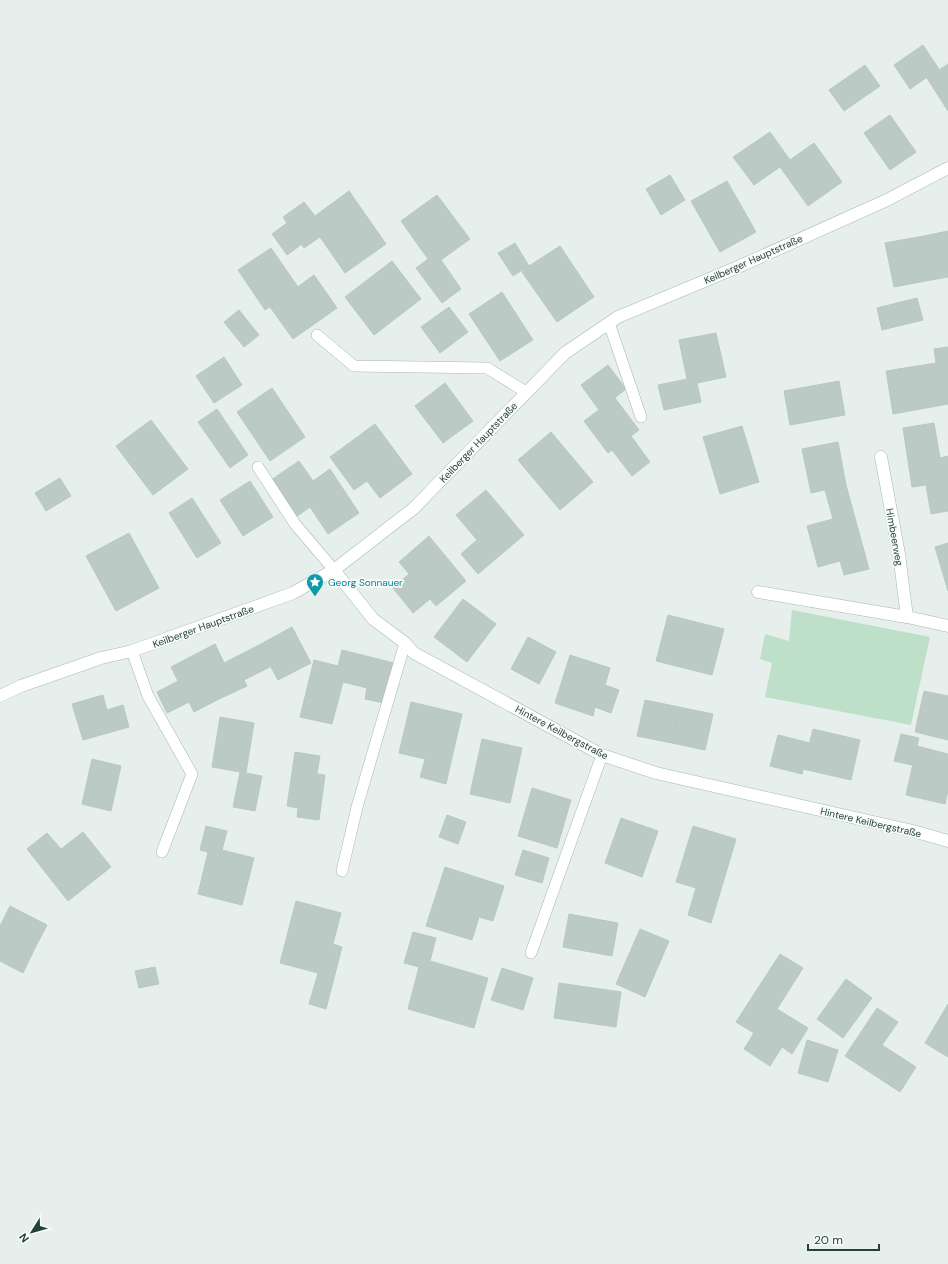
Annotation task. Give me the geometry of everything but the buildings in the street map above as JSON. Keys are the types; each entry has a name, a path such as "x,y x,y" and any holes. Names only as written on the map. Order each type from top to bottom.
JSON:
{"street":[{"name":"Keilberger Hauptstraße","path":"0,696 21,686 101,658 132,651 293,593 334,570 414,508 565,353 618,317 738,267 887,200 948,168"},
{"name":"Himbeerweg","path":"881,457 899,554 907,617"},
{"name":"Hintere Keilbergstraße","path":"334,570 373,618 405,643 414,653 602,755 656,773 913,831 948,842"},
{"path":"758,592 907,617 948,626"}],"lane":[{"path":"609,323 641,417"},
{"path":"317,335 354,366 487,368 526,392"},
{"path":"258,467 295,524 334,570"},
{"path":"342,871 357,807 405,643"},
{"path":"132,651 148,696 192,774 162,852"},
{"path":"531,953 602,755"}],"green space":[{"path":"792,610 930,637 911,725 765,697 772,663 760,659 765,634 789,641"}],"place":[{"name":"Georg Sonnauer","path":"315,597"}]}
